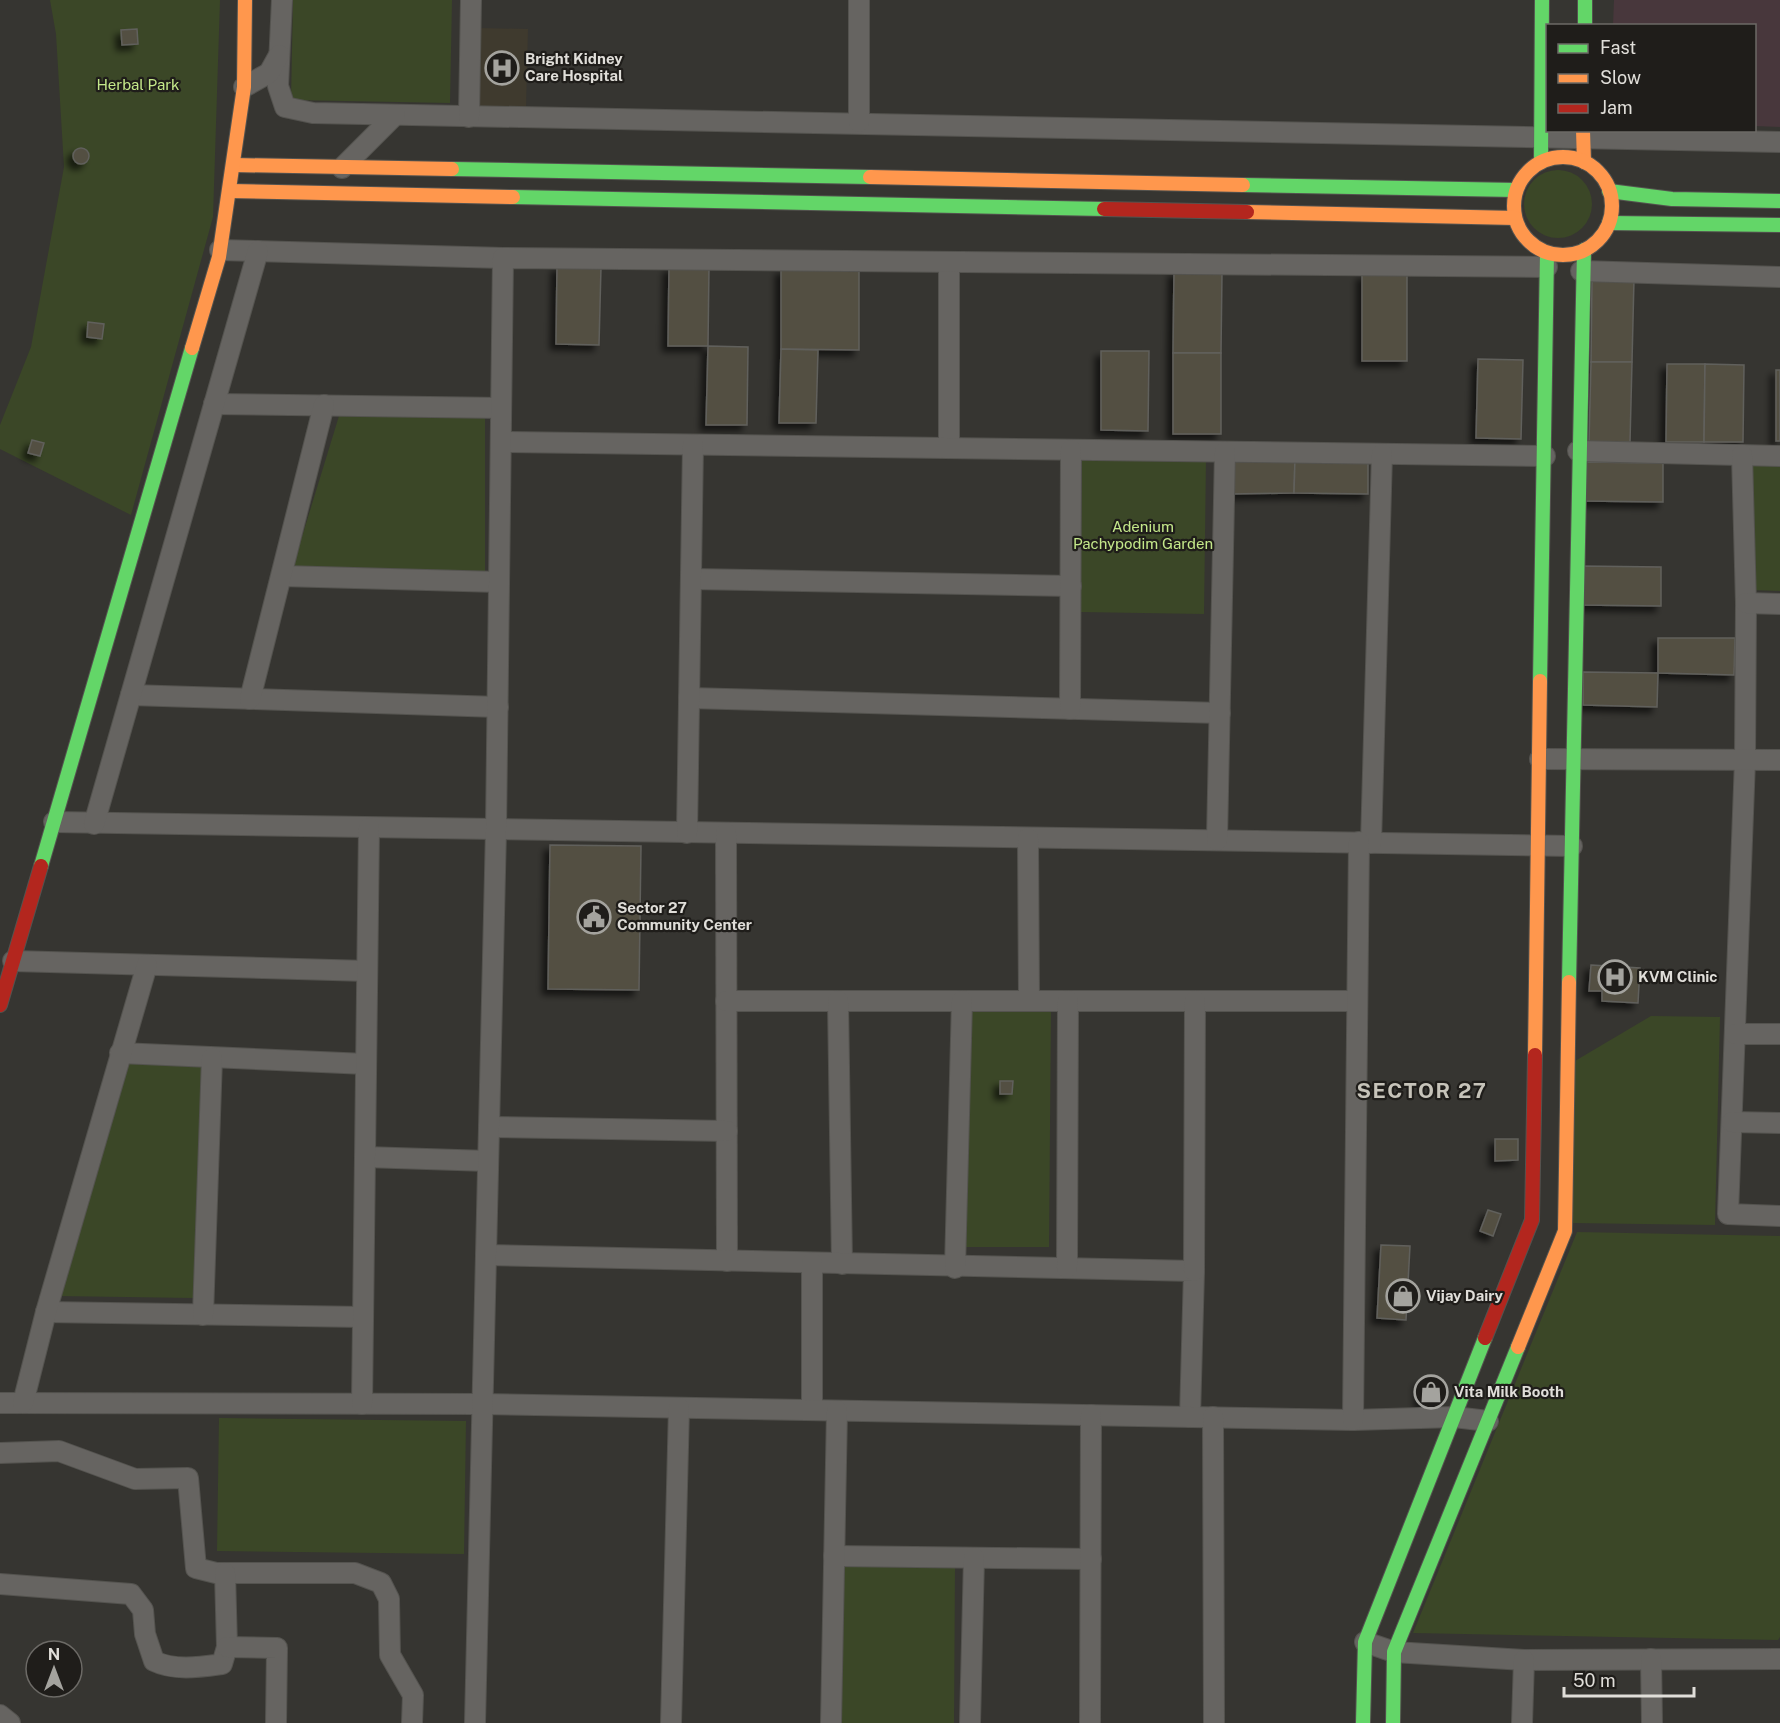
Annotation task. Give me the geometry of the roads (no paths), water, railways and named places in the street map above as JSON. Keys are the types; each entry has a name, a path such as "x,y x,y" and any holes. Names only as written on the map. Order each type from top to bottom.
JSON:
{"street":[{"path":"0,1005 220,250 244,87 245,0"},
{"path":"282,0 278,86 285,107 313,113 859,122 1540,138 1583,134 1780,142"},
{"path":"469,117 471,0"},
{"path":"859,0 859,122"},
{"path":"1541,162 1542,0"},
{"path":"1585,24 1586,0"},
{"path":"244,87 269,73 281,53"},
{"path":"342,168 395,115"},
{"path":"1583,134 1584,162"},
{"path":"220,250 503,258 949,262 1547,260 1584,250 1599,239 1609,223 1612,207 1604,179 1584,162 1555,158 1541,162 1530,169 1516,190 1515,218 1527,239 1547,260 1532,1220 1365,1642 1363,1723"},
{"path":"234,165 1516,190"},
{"path":"1609,190 1672,199 1780,201"},
{"path":"230,191 1515,218"},
{"path":"1609,223 1780,225"},
{"path":"1393,1723 1394,1652 1565,1231 1581,271 1584,250"},
{"path":"94,824 258,251"},
{"path":"475,1723 496,830 503,258"},
{"path":"949,262 949,448"},
{"path":"1581,271 1780,277"},
{"path":"214,404 501,408"},
{"path":"250,699 324,405"},
{"path":"501,442 1545,456"},
{"path":"687,833 693,445"},
{"path":"1070,709 1071,450"},
{"path":"1217,840 1225,452"},
{"path":"1578,452 1780,456"},
{"path":"1353,1420 1357,1001 1382,454"},
{"path":"1742,456 1746,603 1745,760 1728,1215 1780,1216"},
{"path":"282,576 499,582"},
{"path":"691,579 1071,586"},
{"path":"1746,603 1780,604"},
{"path":"131,695 498,707"},
{"path":"689,698 1220,713"},
{"path":"1540,759 1780,760"},
{"path":"54,822 1572,846"},
{"path":"362,1404 369,828"},
{"path":"726,833 728,1261"},
{"path":"1028,838 1029,1001"},
{"path":"13,961 367,971"},
{"path":"23,1403 46,1312 147,964"},
{"path":"726,1001 1357,1001"},
{"path":"838,1001 842,1264"},
{"path":"954,1268 962,1001"},
{"path":"1066,1268 1068,1001"},
{"path":"1190,1417 1194,1271 1195,1001"},
{"path":"1735,1034 1780,1034"},
{"path":"120,1053 366,1064"},
{"path":"203,1315 212,1058"},
{"path":"1732,1122 1780,1123"},
{"path":"489,1127 727,1131"},
{"path":"365,1157 488,1161"},
{"path":"486,1255 954,1268 1194,1271"},
{"path":"812,1263 812,1410"},
{"path":"46,1312 363,1317"},
{"path":"0,1403 482,1404 1353,1420 1454,1417 1488,1421"},
{"path":"671,1723 679,1408"},
{"path":"831,1723 837,1411"},
{"path":"1090,1723 1092,1415"},
{"path":"1214,1417 1214,1723"},
{"path":"0,1453 59,1451 135,1479 188,1478 196,1568 225,1573 355,1573 381,1583 389,1599 390,1655 413,1695 412,1723"},
{"path":"834,1556 1091,1559"},
{"path":"970,1723 974,1558"},
{"path":"0,1584 131,1594 143,1610 145,1634 154,1661 166,1667 222,1664 227,1647 225,1573"},
{"path":"1365,1642 1394,1652 1524,1659 1780,1659"},
{"path":"227,1647 277,1648 276,1723"},
{"path":"1522,1723 1524,1659"},
{"path":"1651,1659 1652,1723"},
{"path":"0,1715 10,1723"}],"place":[{"name":"Bright Kidney Care Hospital","path":"502,68"},
{"name":"Sector 27 Community Center","path":"594,917"},
{"name":"KVM Clinic","path":"1615,977"},
{"name":"Vijay Dairy","path":"1403,1296"},
{"name":"Vita Milk Booth","path":"1431,1392"}],"district":[{"name":"SECTOR 27","path":"1422,1091"}],"park label":[{"name":"Herbal Park","path":"138,85"},
{"name":"Adenium Pachypodim Garden","path":"1143,536"}]}
